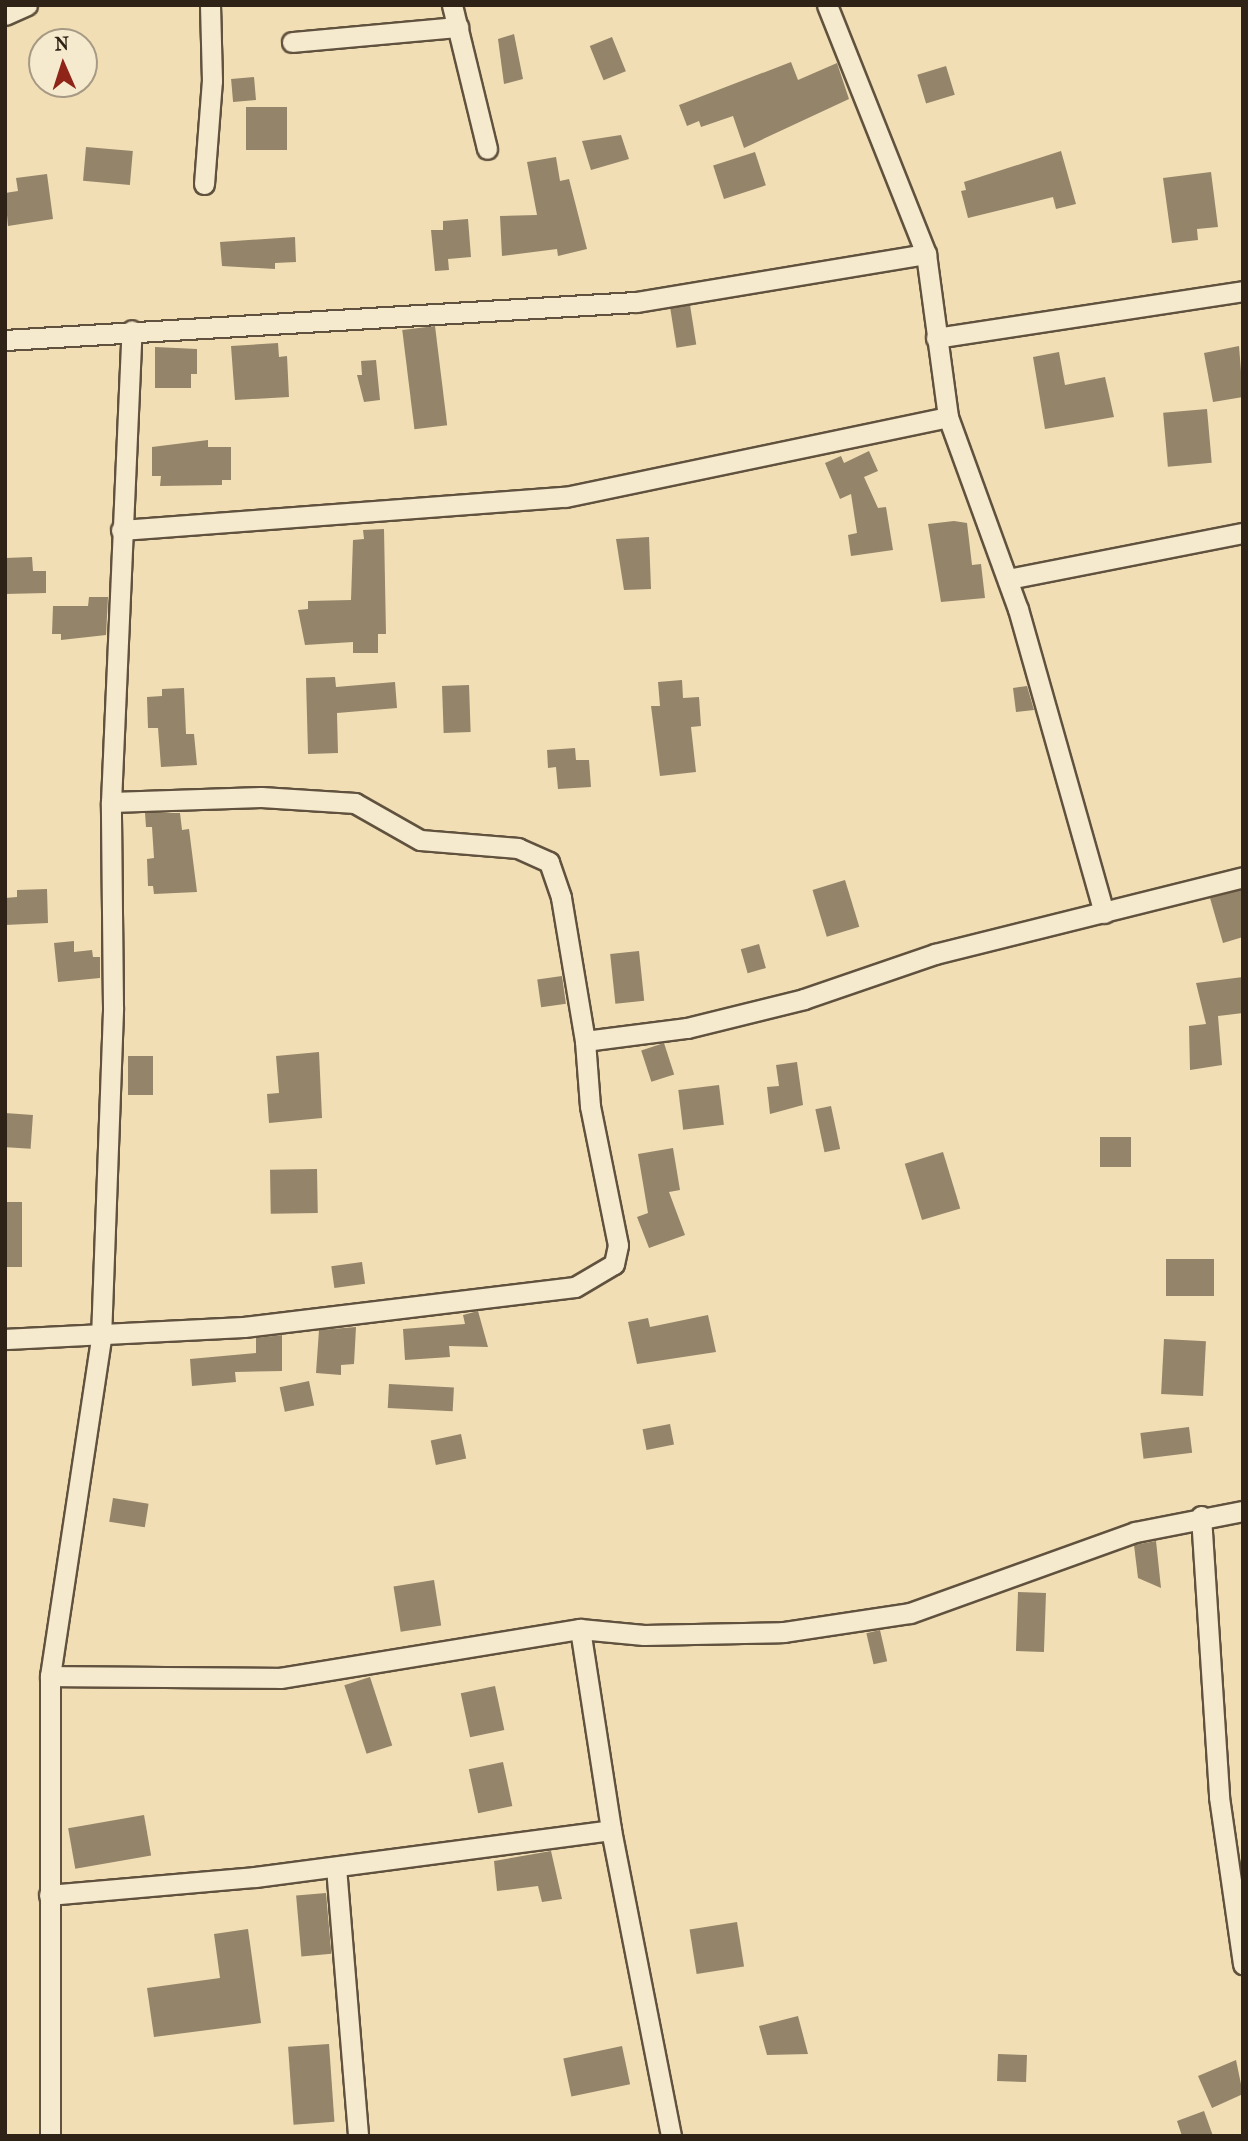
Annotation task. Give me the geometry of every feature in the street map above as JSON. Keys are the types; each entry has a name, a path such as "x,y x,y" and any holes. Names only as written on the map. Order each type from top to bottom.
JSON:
{"street":[{"path":"5,15 27,5"},
{"path":"204,184 212,81 210,5"},
{"path":"452,5 487,149"},
{"path":"827,5 926,254 948,418 1008,579 1104,913"},
{"path":"292,42 458,27"},
{"path":"5,340 132,330 636,302 926,254"},
{"path":"936,338 1243,291"},
{"path":"50,2136 50,1676 101,1338 113,1007 111,802 132,330"},
{"path":"121,530 565,497 948,418"},
{"path":"1008,579 1243,533"},
{"path":"5,1339 101,1338 244,1327 547,1290 597,1277 614,1264 618,1245 590,1106 585,1041 558,884 549,862 537,852 420,840 376,811 330,800 111,802"},
{"path":"585,1041 687,1028 765,1009 935,954 1243,877"},
{"path":"50,1676 280,1678 580,1629 644,1635 784,1632 910,1613 1072,1552 1201,1516 1243,1511"},
{"path":"1201,1516 1219,1797 1239,1912 1243,1964"},
{"path":"580,1629 611,1830 671,2136"},
{"path":"49,1895 336,1867 611,1830"},
{"path":"336,1867 358,2136"}],"building":[{"path":"514,34 523,79 504,84 498,39"},
{"path":"612,37 626,71 604,80 590,46"},
{"path":"791,62 798,80 837,63 849,99 744,148 733,116 701,127 699,121 687,126 679,105"},
{"path":"946,66 955,95 926,103 917,75"},
{"path":"254,77 256,100 233,102 231,79"},
{"path":"246,107 287,107 287,150 246,150"},
{"path":"621,135 629,159 591,170 582,141"},
{"path":"86,147 133,151 130,185 83,181"},
{"path":"1061,151 1076,204 1056,209 1053,197 968,218 961,191 966,190 964,182"},
{"path":"755,152 766,185 724,199 713,166"},
{"path":"556,157 560,181 569,179 587,249 558,256 557,249 502,256 500,216 537,215 527,162"},
{"path":"1211,172 1218,227 1197,229 1198,240 1172,243 1163,178"},
{"path":"47,174 53,219 8,226 5,193 18,191 16,178"},
{"path":"468,219 471,257 448,259 449,270 435,271 431,230 443,230 443,221"},
{"path":"295,237 296,262 275,263 275,269 222,266 220,242"},
{"path":"690,305 696,345 677,348 670,308"},
{"path":"435,326 447,425 414,429 402,330"},
{"path":"278,343 279,357 287,356 289,397 235,400 231,346"},
{"path":"1239,346 1243,397 1213,402 1204,353"},
{"path":"155,347 197,349 197,374 191,374 191,388 155,388"},
{"path":"1059,352 1065,385 1105,377 1114,417 1045,429 1033,357"},
{"path":"376,360 380,400 364,402 357,375 362,375 361,361"},
{"path":"1207,409 1212,463 1168,467 1163,413"},
{"path":"208,440 208,447 231,447 231,480 222,480 222,485 160,486 161,476 152,476 152,447"},
{"path":"869,451 878,471 864,477 878,508 886,507 893,550 851,556 848,535 857,533 851,494 840,499 825,463 841,456 844,463"},
{"path":"954,521 967,523 972,565 981,564 985,598 941,602 928,524"},
{"path":"384,529 386,634 378,634 378,653 353,653 353,642 305,645 298,610 308,609 308,601 351,600 353,540 364,539 363,530"},
{"path":"649,537 651,589 624,590 616,539"},
{"path":"32,557 33,571 46,571 46,593 5,594 5,558"},
{"path":"89,597 108,597 106,635 61,640 61,634 52,634 53,606 88,606"},
{"path":"335,677 336,687 395,682 397,708 337,713 338,753 308,754 306,678"},
{"path":"682,680 683,698 699,697 701,726 691,727 696,772 660,776 651,706 660,706 658,682"},
{"path":"469,685 471,732 444,733 442,686"},
{"path":"1027,686 1034,710 1016,712 1013,688"},
{"path":"184,688 186,734 194,734 197,765 161,767 158,728 148,728 147,697 162,696 162,689"},
{"path":"575,748 576,760 589,760 591,787 558,789 556,767 548,768 547,750"},
{"path":"145,813 180,813 182,830 189,829 197,892 154,894 153,886 148,886 147,859 154,858 152,827 146,827"},
{"path":"845,880 859,927 827,937 812,890"},
{"path":"47,889 48,923 5,925 5,898 17,897 17,890"},
{"path":"1241,890 1243,937 1223,943 1210,898"},
{"path":"74,941 74,952 92,950 93,957 100,957 100,978 58,982 54,943"},
{"path":"759,944 766,968 748,973 741,949"},
{"path":"639,951 644,1001 615,1004 610,954"},
{"path":"562,976 566,1004 541,1007 537,979"},
{"path":"1243,977 1243,1013 1218,1016 1222,1065 1190,1070 1189,1026 1206,1024 1196,983"},
{"path":"664,1043 674,1074 651,1082 641,1050"},
{"path":"319,1052 322,1118 269,1123 267,1094 279,1093 276,1056"},
{"path":"128,1056 153,1056 153,1095 128,1095"},
{"path":"797,1062 803,1105 770,1114 767,1087 779,1086 776,1065"},
{"path":"719,1085 724,1125 683,1130 678,1090"},
{"path":"831,1106 840,1149 824,1152 815,1109"},
{"path":"5,1113 33,1115 31,1149 5,1147"},
{"path":"1100,1137 1131,1137 1131,1167 1100,1167"},
{"path":"673,1148 680,1190 669,1192 685,1235 649,1248 637,1217 648,1213 638,1154"},
{"path":"943,1152 960,1208 922,1220 905,1164"},
{"path":"317,1169 318,1213 271,1214 270,1170"},
{"path":"5,1202 22,1202 22,1267 5,1267"},
{"path":"1166,1259 1214,1259 1214,1296 1166,1296"},
{"path":"362,1262 365,1284 334,1288 331,1266"},
{"path":"478,1311 488,1347 449,1346 450,1357 405,1360 403,1329 465,1324 463,1315"},
{"path":"708,1315 716,1352 637,1364 628,1322 648,1318 650,1327"},
{"path":"356,1327 354,1364 341,1365 341,1375 316,1373 319,1330"},
{"path":"282,1335 282,1371 235,1372 236,1382 192,1386 190,1359 256,1353 256,1338"},
{"path":"1164,1339 1206,1341 1203,1396 1161,1394"},
{"path":"309,1381 314,1405 285,1412 280,1387"},
{"path":"389,1384 454,1387 453,1411 388,1408"},
{"path":"670,1424 674,1445 647,1450 643,1429"},
{"path":"1189,1427 1192,1453 1144,1459 1140,1433"},
{"path":"461,1434 466,1458 436,1465 431,1440"},
{"path":"113,1498 149,1504 145,1527 109,1522"},
{"path":"1156,1541 1161,1588 1138,1578 1134,1545"},
{"path":"434,1580 441,1625 401,1632 394,1586"},
{"path":"1018,1592 1046,1593 1044,1652 1016,1651"},
{"path":"880,1630 887,1661 874,1664 866,1633"},
{"path":"370,1677 392,1745 367,1754 344,1685"},
{"path":"495,1686 504,1730 470,1737 461,1693"},
{"path":"503,1762 512,1806 478,1813 469,1769"},
{"path":"144,1815 151,1855 75,1869 68,1828"},
{"path":"551,1851 562,1899 542,1902 538,1886 497,1891 494,1861"},
{"path":"326,1893 331,1954 301,1956 296,1896"},
{"path":"737,1922 744,1966 697,1974 690,1930"},
{"path":"248,1929 261,2023 154,2037 147,1988 220,1978 214,1934"},
{"path":"798,2016 808,2054 767,2055 759,2026"},
{"path":"329,2044 334,2122 294,2125 288,2047"},
{"path":"622,2046 630,2084 571,2097 563,2058"},
{"path":"998,2054 1027,2055 1026,2082 997,2081"},
{"path":"1236,2060 1243,2094 1212,2108 1198,2076"},
{"path":"1204,2111 1213,2136 1182,2136 1177,2121"}]}
